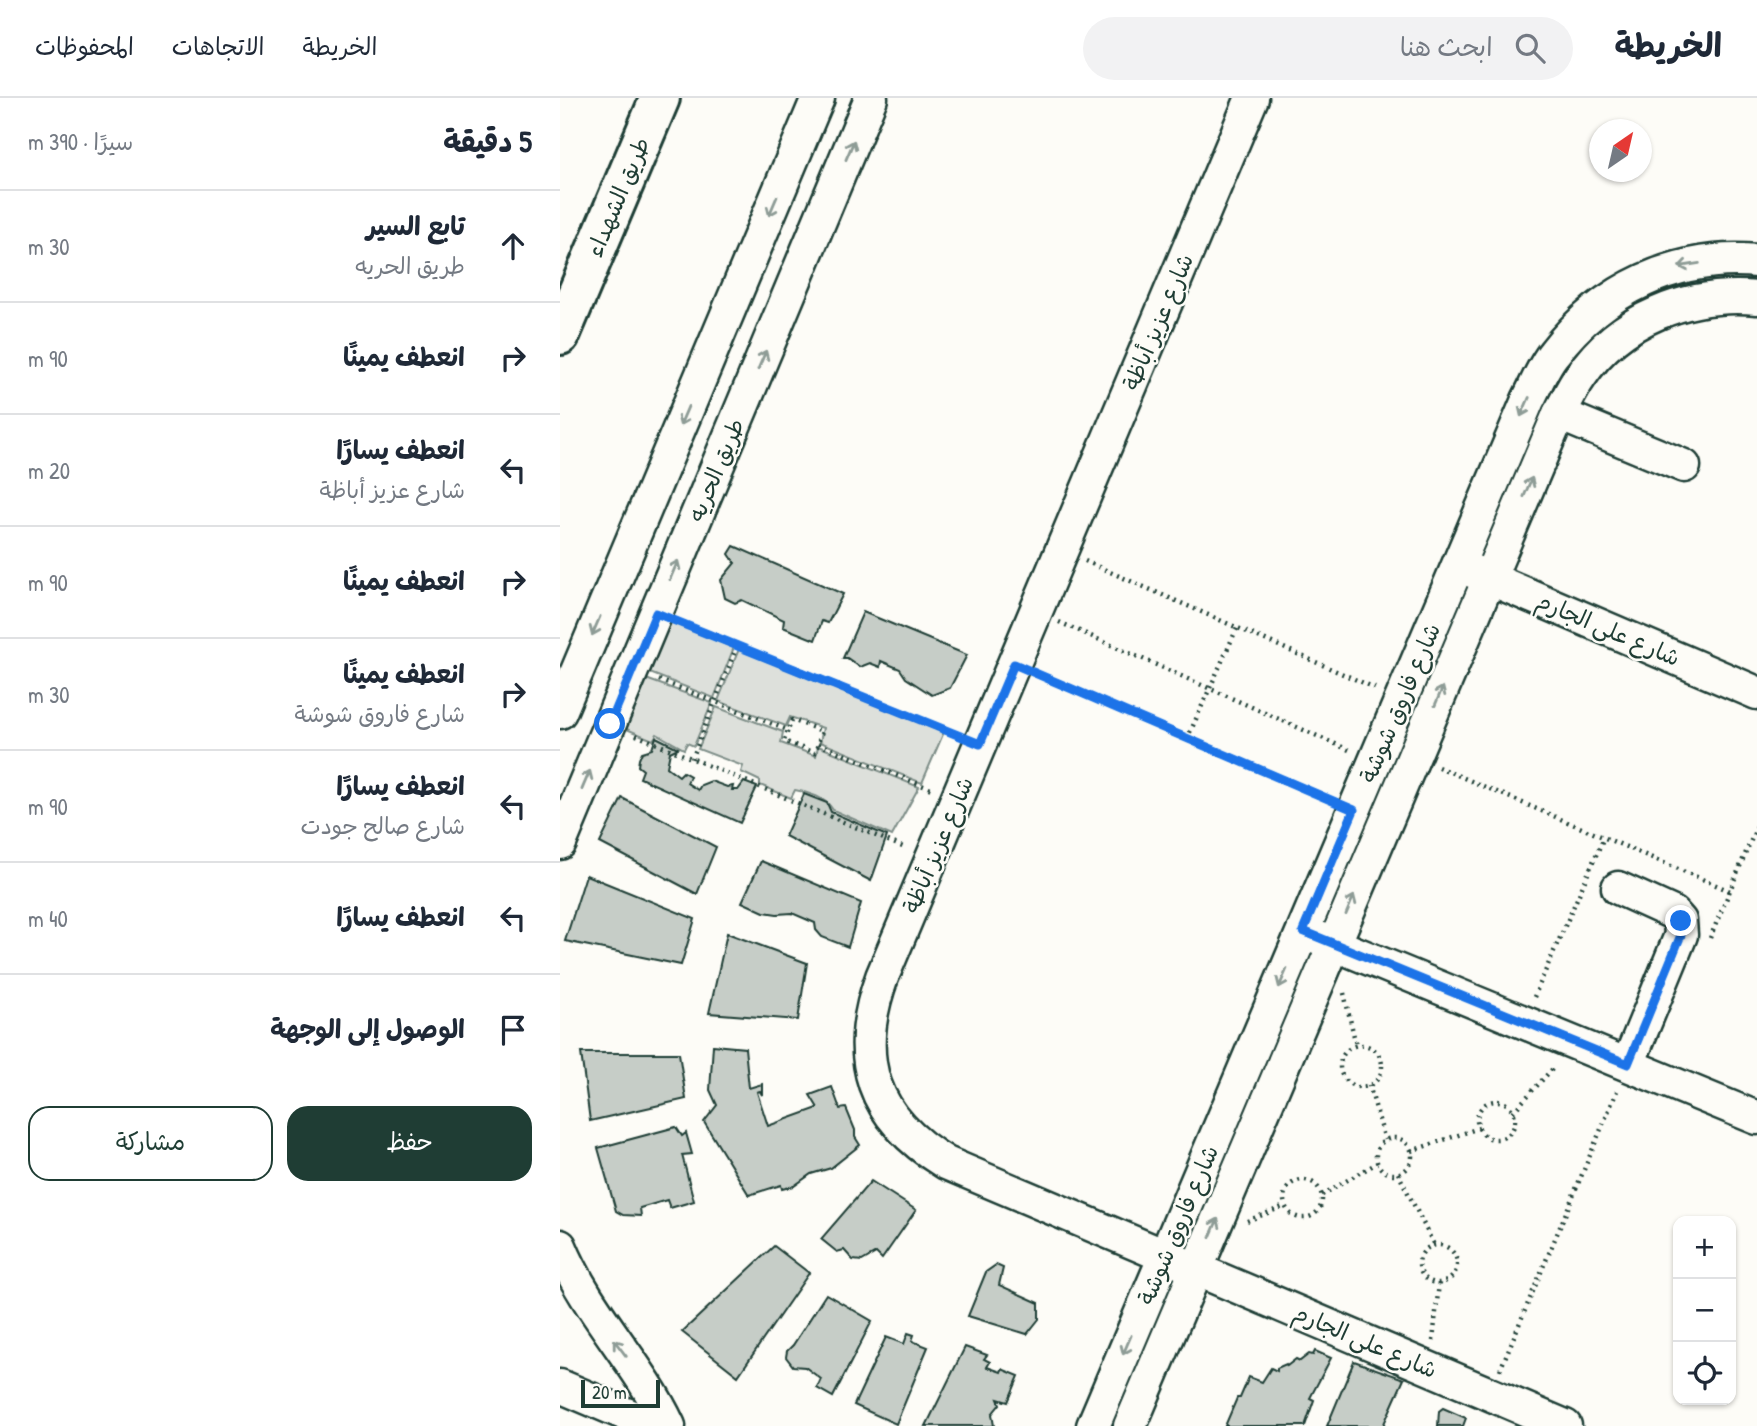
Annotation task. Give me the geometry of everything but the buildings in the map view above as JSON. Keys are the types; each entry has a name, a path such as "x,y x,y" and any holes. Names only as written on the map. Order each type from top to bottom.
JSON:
{"main road":[{"name":"طريق الشهداء","path":"560,335 660,98"}],"street":[{"path":"560,712 818,98"},
{"name":"طريق الحريه","path":"560,842 872,98"},
{"name":"شارع عزيز أباظة","path":"1165,1256 946,1163 919,1147 897,1125 881,1098 870,1069 867,1037 872,1006 1252,98"},
{"name":"شارع فاروق شوشة","path":"1093,1426 1528,400 1552,354 1587,315 1629,286 1678,266 1729,259 1757,261"},
{"name":"شارع فاروق شوشة","path":"1130,1426 1559,414 1580,376 1609,343 1645,318 1686,302 1730,296 1757,298"},
{"path":"1559,414 1684,466"},
{"name":"شارع على الجارم","path":"1459,565 1757,693"},
{"path":"1618,888 1672,913 1681,921 1681,935 1628,1064"},
{"path":"1303,931 1757,1118"},
{"path":"560,1246 583,1292 649,1388 669,1426"},
{"name":"شارع على الجارم","path":"1165,1256 1565,1426"},
{"path":"560,1387 654,1426"}],"path":[{"path":"1062,551 1401,700"},
{"path":"1036,612 1375,762"},
{"path":"656,613 980,744"},
{"path":"1187,739 1237,628"},
{"path":"692,759 737,646"},
{"path":"1014,664 1354,810"},
{"path":"632,670 788,730"},
{"path":"792,720 822,731 815,752 784,741 788,730 792,720"},
{"path":"610,724 932,860"},
{"path":"818,744 957,799"},
{"path":"1414,757 1730,891"},
{"path":"1523,1022 1604,837"},
{"path":"1513,1112 1577,1043"},
{"path":"1356,1045 1371,1047 1381,1059 1381,1074 1369,1086 1354,1086 1342,1076 1340,1061 1348,1048 1356,1045"},
{"path":"1490,1394 1628,1064"},
{"path":"1369,1086 1385,1140"},
{"path":"1501,1101 1513,1112 1514,1127 1502,1138 1486,1137 1479,1128 1476,1117 1485,1104 1501,1101"},
{"path":"1411,1151 1479,1128"},
{"path":"1401,1139 1411,1151 1409,1164 1398,1173 1386,1172 1377,1163 1376,1154 1385,1140 1401,1139"},
{"path":"1322,1195 1377,1163"},
{"path":"1398,1173 1434,1245"},
{"path":"1298,1181 1314,1183 1322,1195 1322,1204 1312,1216 1296,1217 1285,1206 1286,1190 1298,1181"},
{"path":"1434,1245 1449,1247 1458,1261 1454,1276 1439,1283 1424,1278 1419,1263 1426,1248 1434,1245"},
{"path":"1429,1368 1439,1283"}],"shaded area":[{"path":"667,620 734,647 714,698 647,672"},
{"path":"739,649 944,732 922,783 820,742 823,728 790,717 786,726 718,701"},
{"path":"646,679 712,703 694,746 687,743 684,749 657,734 653,740 624,728"},
{"path":"716,707 783,732 781,743 816,756 818,746 919,787 892,836 833,810 826,802 811,794 795,790 791,798 760,785 760,781 741,772 743,766 698,749"}],"route":[{"path":"610,724 656,613 980,744 1014,664 1354,810 1303,931 1628,1064 1681,935 1681,921"}]}
